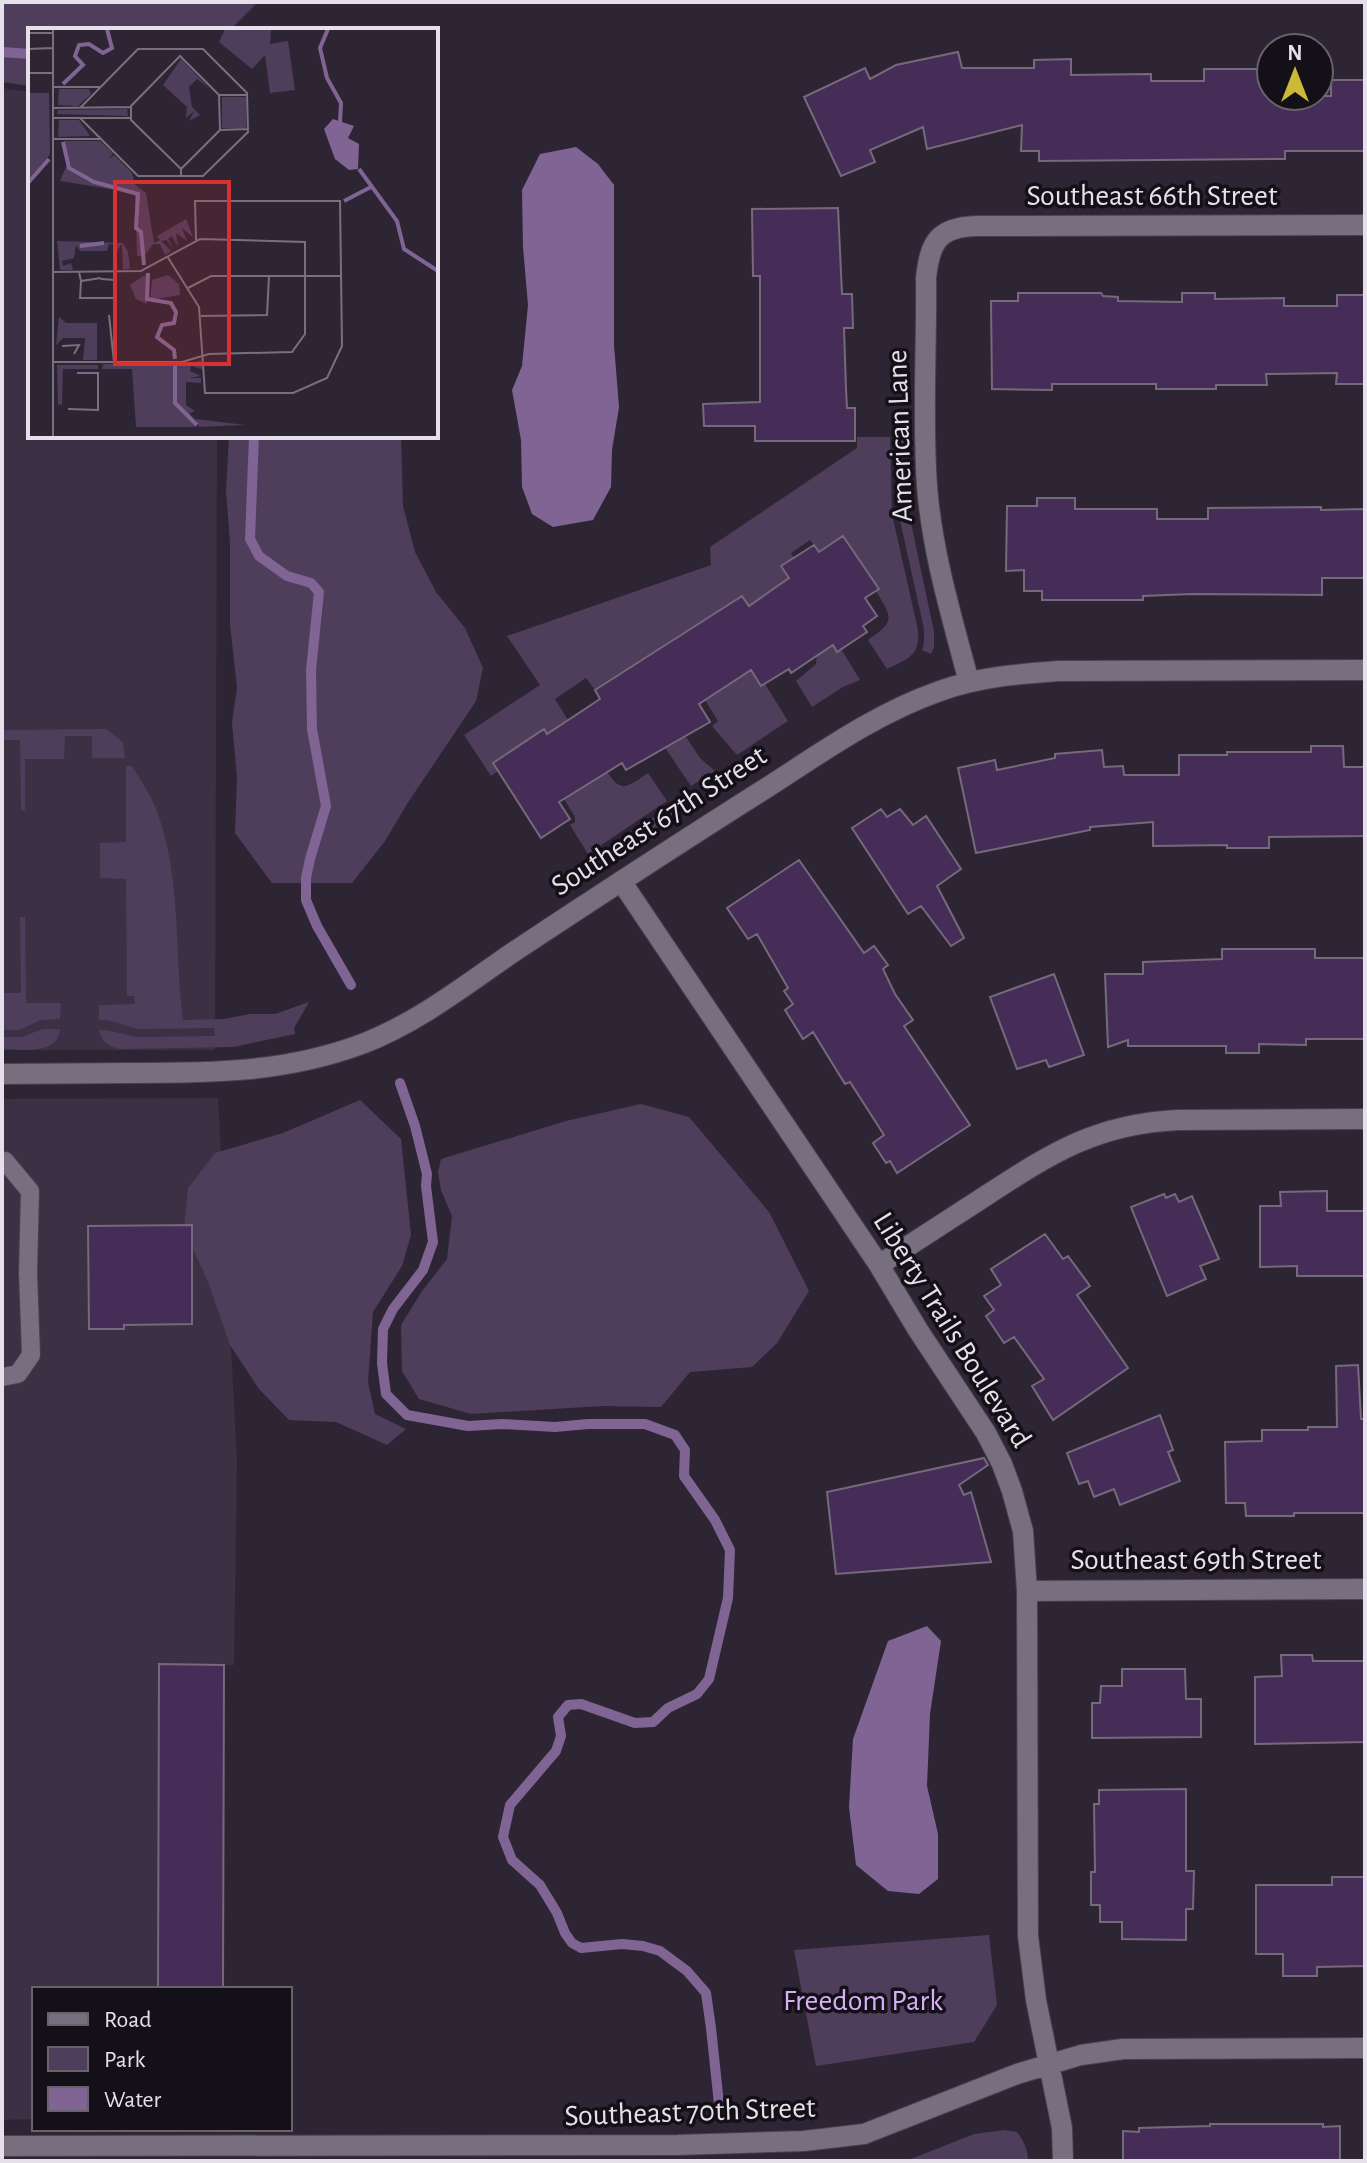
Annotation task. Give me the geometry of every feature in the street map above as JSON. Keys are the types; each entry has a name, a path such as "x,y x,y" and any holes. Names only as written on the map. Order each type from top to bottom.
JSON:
{"street":[{"name":"Southeast 66th Street","path":"941,235 955,228 977,226 1365,225"},
{"name":"American Lane","path":"941,235 930,251 926,278 927,488 934,541 969,682"},
{"name":"Southeast 67th Street","path":"2,1074 249,1071 360,1044 403,1026 849,735 941,690 1013,674 1059,671 1365,670"},
{"name":"Liberty Trails Boulevard","path":"621,881 879,1265 986,1433 1012,1491 1023,1531 1027,1591 1028,1936 1036,2000 1062,2128 1063,2161"},
{"path":"879,1265 1047,1156 1114,1129 1178,1120 1365,1119"},
{"name":"Southeast 69th Street","path":"1027,1591 1365,1589"},
{"name":"Southeast 70th Street","path":"2,2146 191,2138 678,2145 804,2141 864,2134 1017,2074 1081,2055 1123,2049 1365,2048"}],"lane":[{"path":"2,1161 30,1191 28,1273 31,1355 18,1374 2,1377"}],"shaded area":[{"path":"2,88 28,92 28,438 217,438 215,1050 2,1050"},
{"path":"218,1098 237,1462 234,1665 224,1665 223,1987 32,1987 32,2119 2,2120 2,1099"}],"green space":[{"path":"2,2 258,2 234,26 239,28 28,28 28,86 2,82"},
{"path":"857,437 890,437 892,514 918,630 917,646 911,656 887,669 868,640 887,623 888,613 876,591 879,589 843,536 819,552 810,540 791,553 794,558 781,567 860,680 812,707 796,681 816,664 817,654 749,606 741,596 721,609 728,619 721,625 788,721 737,755 712,726 718,721 705,700 722,688 684,632 633,665 681,739 686,737 700,758 715,771 691,786 612,679 595,690 586,678 555,699 599,770 604,767 615,782 623,786 648,773 667,801 588,854 570,825 575,822 575,817 564,799 498,771 491,776 464,735 540,685 507,636 711,565 710,547 857,448"},
{"path":"896,437 906,440 910,518 934,632 931,654 922,650 924,629 899,516"},
{"path":"229,438 401,438 403,506 415,552 436,592 465,628 483,668 476,701 385,841 352,883 272,883 235,833 237,778 232,722 237,688 230,624 230,543 226,492"},
{"path":"106,729 123,742 125,758 92,758 92,736 65,736 64,759 25,759 25,810 21,810 20,740 2,740 2,730"},
{"path":"126,766 132,766 156,809 170,860 183,1020 275,1014 309,1002 294,1028 295,1034 233,1047 120,1049 102,1038 99,1030 140,1037 215,1036 214,1028 138,1029 99,1020 99,1005 135,1004 134,996 127,996 126,879 100,878 100,843 126,842"},
{"path":"671,806 674,813 670,820 601,864 592,861 593,857"},
{"path":"20,917 25,917 26,1003 59,1003 60,1019 41,1020 19,1030 2,1030 2,993 21,993"},
{"path":"43,1029 60,1029 53,1044 29,1050 2,1049 2,1037 21,1037"},
{"path":"360,1100 401,1139 411,1235 402,1266 373,1312 368,1382 375,1414 406,1429 387,1445 336,1422 289,1420 259,1389 230,1345 208,1282 184,1229 188,1188 215,1153 283,1133"},
{"path":"641,1104 689,1117 769,1212 809,1291 777,1343 752,1367 690,1372 661,1407 602,1406 471,1414 419,1399 402,1371 401,1325 447,1259 452,1216 441,1190 438,1172 441,1159 566,1121"},
{"name":"Freedom Park","path":"989,1935 997,2005 974,2042 816,2066 794,1950"},
{"path":"1005,2130 1017,2132 1025,2146 1028,2161 911,2161 974,2134"}],"water":[{"path":"576,147 598,164 614,185 614,345 619,407 612,450 611,487 593,520 553,527 532,514 522,487 521,440 512,390 522,366 528,305 522,190 540,154"},
{"path":"927,1626 941,1641 930,1714 927,1786 938,1834 938,1879 919,1894 888,1891 856,1865 849,1807 853,1739 888,1641"}],"building":[{"path":"958,52 962,68 1034,68 1034,60 1071,59 1071,75 1151,74 1151,81 1204,81 1204,69 1255,69 1255,112 1335,112 1335,80 1365,80 1365,151 1285,151 1285,159 1039,161 1039,151 1021,151 1022,125 927,149 923,127 870,150 875,162 841,176 804,97 865,68 870,79 896,65"},
{"path":"838,208 842,294 852,294 853,328 844,328 847,408 855,408 855,441 755,441 755,426 704,426 703,404 760,402 760,276 753,276 752,209"},
{"path":"1018,293 1101,293 1103,296 1118,297 1118,301 1182,302 1182,293 1215,293 1215,299 1284,298 1284,306 1337,306 1337,295 1365,295 1365,384 1336,384 1337,373 1266,374 1267,385 1216,385 1216,389 1156,389 1156,384 1052,384 1052,390 992,389 991,301 1018,301"},
{"path":"1037,498 1075,498 1075,509 1157,509 1157,519 1208,519 1208,508 1365,509 1365,578 1322,578 1322,595 1192,594 1143,596 1143,600 1042,600 1042,591 1024,591 1024,570 1006,571 1007,506 1037,506"},
{"path":"843,536 879,589 865,598 877,616 863,626 867,632 837,652 833,645 791,673 789,669 761,686 751,670 699,704 710,722 626,770 622,763 559,802 570,819 541,838 493,763 544,729 547,734 600,699 595,690 742,596 749,606 789,578 781,566 814,545 819,552"},
{"path":"1311,746 1343,746 1344,767 1365,767 1365,836 1269,837 1269,848 1153,846 1153,822 1090,827 1090,830 976,853 958,768 995,760 997,770 1055,758 1055,754 1102,750 1104,767 1123,766 1124,775 1179,775 1179,755 1311,752"},
{"path":"881,809 887,817 900,809 913,825 926,816 961,869 937,886 964,938 951,946 921,906 908,914 852,828"},
{"path":"799,860 864,953 874,946 888,965 883,969 913,1020 904,1026 970,1125 897,1173 873,1143 884,1135 850,1082 845,1084 813,1032 803,1039 785,1010 793,1004 784,991 788,988 757,934 748,939 727,908"},
{"path":"1222,949 1315,949 1315,958 1365,958 1365,1039 1306,1039 1306,1045 1259,1044 1259,1053 1226,1053 1226,1046 1128,1046 1128,1040 1108,1047 1105,974 1143,974 1143,962 1222,959"},
{"path":"1054,974 1084,1055 1049,1067 1046,1060 1017,1069 990,997"},
{"path":"1327,1191 1327,1211 1365,1211 1365,1276 1297,1276 1297,1266 1260,1267 1260,1206 1281,1206 1280,1192"},
{"path":"1164,1194 1166,1198 1175,1194 1179,1202 1192,1196 1219,1259 1200,1266 1206,1279 1167,1296 1131,1207"},
{"path":"192,1225 192,1324 89,1329 88,1226"},
{"path":"1045,1234 1063,1259 1068,1256 1090,1286 1077,1295 1128,1368 1053,1420 1032,1386 1044,1379 1014,1337 1004,1343 986,1316 994,1310 984,1296 1001,1285 991,1269"},
{"path":"1358,1365 1361,1419 1365,1419 1365,1513 1246,1516 1245,1503 1226,1503 1225,1442 1262,1441 1262,1430 1337,1427 1336,1366"},
{"path":"1160,1415 1173,1450 1168,1452 1180,1481 1120,1505 1114,1489 1094,1497 1088,1481 1079,1484 1067,1453"},
{"path":"984,1458 988,1465 959,1485 964,1495 971,1492 991,1562 836,1574 827,1492"},
{"path":"1281,1655 1312,1655 1313,1661 1365,1661 1365,1742 1255,1744 1255,1677 1282,1676"},
{"path":"159,1664 224,1665 223,1987 158,1987"},
{"path":"1122,1669 1185,1669 1186,1699 1201,1699 1201,1737 1092,1738 1092,1703 1100,1703 1101,1686 1122,1686"},
{"path":"1186,1789 1186,1871 1194,1871 1193,1909 1186,1909 1186,1940 1122,1939 1122,1922 1100,1922 1100,1905 1091,1905 1091,1872 1095,1872 1094,1804 1099,1804 1099,1790"},
{"path":"1332,1877 1365,1877 1365,1966 1317,1967 1317,1976 1283,1976 1283,1954 1256,1954 1256,1885 1332,1885"},
{"path":"1210,2124 1340,2126 1340,2161 1123,2161 1123,2131"}],"waterway":[{"path":"2,52 28,54"},
{"path":"254,438 250,539 259,556 287,576 311,583 319,592 311,670 312,729 326,806 310,859 306,900 317,926 351,985"},
{"path":"400,1083 427,1174 433,1242 423,1270 393,1309 383,1329 382,1363 386,1394 407,1415 468,1426 645,1424 675,1435 685,1450 684,1476 715,1520 730,1550 728,1598 709,1679 697,1694 668,1708 653,1722 635,1723 581,1704 568,1705 558,1717 561,1736 556,1751 510,1805 503,1837 512,1860 540,1885 572,1943 581,1948 622,1944 660,1951 687,1971 706,1993 719,2104"}]}
